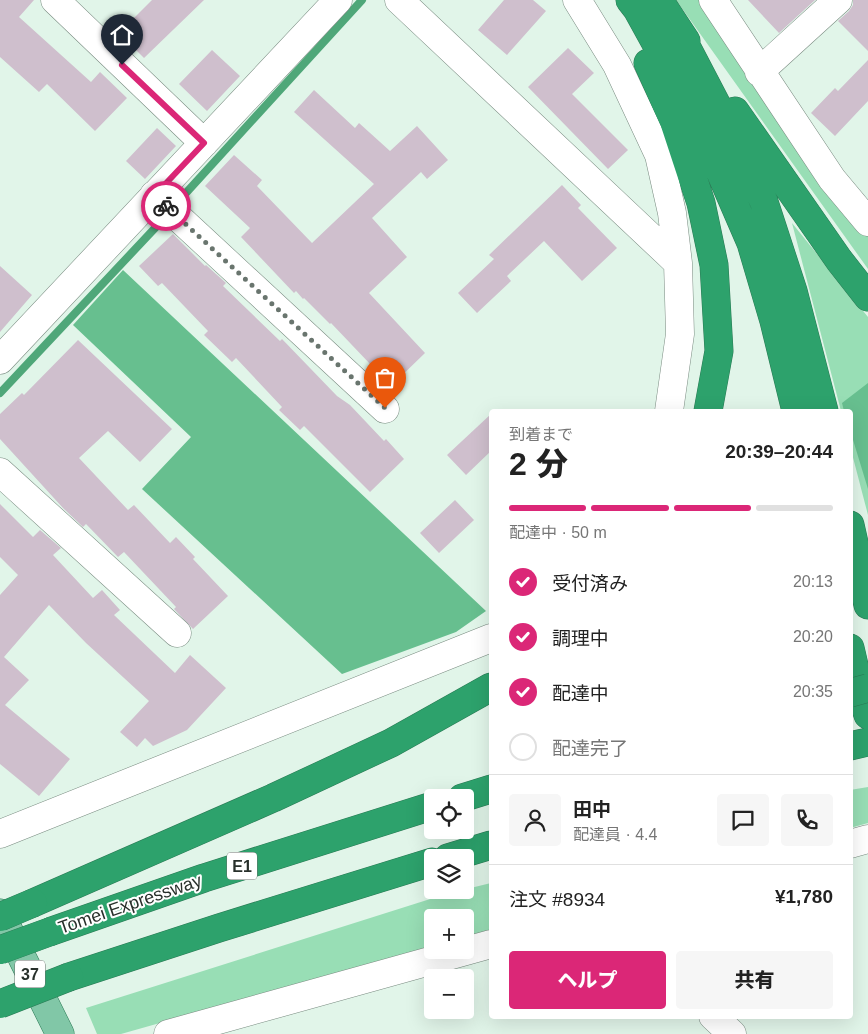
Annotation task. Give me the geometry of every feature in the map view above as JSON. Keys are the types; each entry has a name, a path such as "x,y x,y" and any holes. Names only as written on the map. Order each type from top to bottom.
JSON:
{"highway":[{"path":"616,0 642,50 674,121 701,203 714,265 719,351 708,409"},
{"path":"630,0 696,116 751,243 774,321 796,409"},
{"path":"659,0 839,260 868,297"},
{"path":"675,25 722,115 764,202 793,291 823,409"},
{"path":"853,538 868,605"},
{"path":"853,661 868,714"},
{"path":"853,692 868,688"},
{"path":"0,917 273,798 391,743 489,689"},
{"path":"853,745 868,742"},
{"path":"474,794 489,790"},
{"name":"Tomei Expressway","path":"0,950 52,930 204,878 424,809"},
{"path":"474,850 489,845"},
{"path":"0,1004 69,978 219,928 424,864"}],"main road":[{"name":"37","path":"0,913 60,1034"}],"street":[{"path":"55,0 204,143"},
{"path":"0,360 338,0"},
{"path":"399,0 678,263"},
{"path":"577,0 617,65 658,155 672,213 678,263 680,334 669,409"},
{"path":"713,0 759,72 832,179 868,222"},
{"path":"759,72 838,0"},
{"path":"154,196 385,408"},
{"path":"0,472 177,633"},
{"path":"0,834 489,639"},
{"path":"853,843 868,839"},
{"path":"168,1034 489,945"},
{"path":"715,1019 732,1034"}],"green space":[{"path":"676,0 714,0 868,223 868,269"},
{"path":"792,223 868,317 868,515 853,458 853,409 840,409"},
{"path":"123,270 486,611 456,632 342,674 142,489 191,437 73,325"},
{"path":"868,383 868,489 853,440 853,409 844,409 842,403"},
{"path":"868,787 868,823 853,827 853,790"},
{"path":"489,883 489,931 474,935 474,909 424,909 424,948 121,1034 97,1034 86,1008 430,899 474,899 474,887"}],"building":[{"path":"0,0 34,0 19,17 91,82 100,72 127,98 95,131 47,84 39,92 0,57"},
{"path":"152,0 204,0 144,58 119,33"},
{"path":"504,0 533,0 546,11 507,55 478,30"},
{"path":"748,0 815,0 779,33"},
{"path":"853,0 868,0 868,51 838,21 849,11 853,5"},
{"path":"568,48 594,73 572,94 628,150 608,169 528,87"},
{"path":"212,50 240,76 207,111 179,84"},
{"path":"868,60 868,101 835,136 811,113 835,88 838,91"},
{"path":"314,90 355,128 359,123 390,151 417,126 448,160 427,179 421,172 372,218 407,257 369,293 425,353 391,386 331,323 296,291 294,293 241,237 250,228 205,186 234,155 262,180 257,186 312,243 374,184 294,112"},
{"path":"157,128 176,146 145,179 126,161"},
{"path":"562,185 581,205 578,208 617,248 582,281 544,241 507,276 511,281 477,313 458,293 494,259 489,255"},
{"path":"173,234 205,266 226,283 223,286 280,341 282,339 337,396 350,405 404,459 370,492 304,426 300,430 279,410 282,407 236,358 232,362 204,335 208,331 162,283 158,286 139,266"},
{"path":"0,266 32,295 0,332"},
{"path":"78,340 172,429 140,462 108,431 79,458 128,510 134,505 170,543 176,537 195,557 193,559 228,596 193,629 174,609 176,607 124,552 118,557 86,524 83,527 63,508 0,439 0,414 22,393 24,395"},
{"path":"489,416 489,453 466,475 447,455"},
{"path":"455,500 474,520 439,553 420,533"},
{"path":"0,504 33,537 40,530 61,548 53,555 93,598 102,590 120,610 114,615 175,673 190,655 226,688 187,730 153,746 145,738 137,747 120,732 149,701 86,643 49,605 4,657 29,680 5,705 70,759 39,796 0,764 0,595 18,575 0,557"}],"waterway":[{"path":"185,194 362,0"},
{"path":"0,393 156,227"}],"way so far":[{"path":"166,206 385,408"}],"route":[{"path":"122,65 204,143 154,196 166,206"}]}
